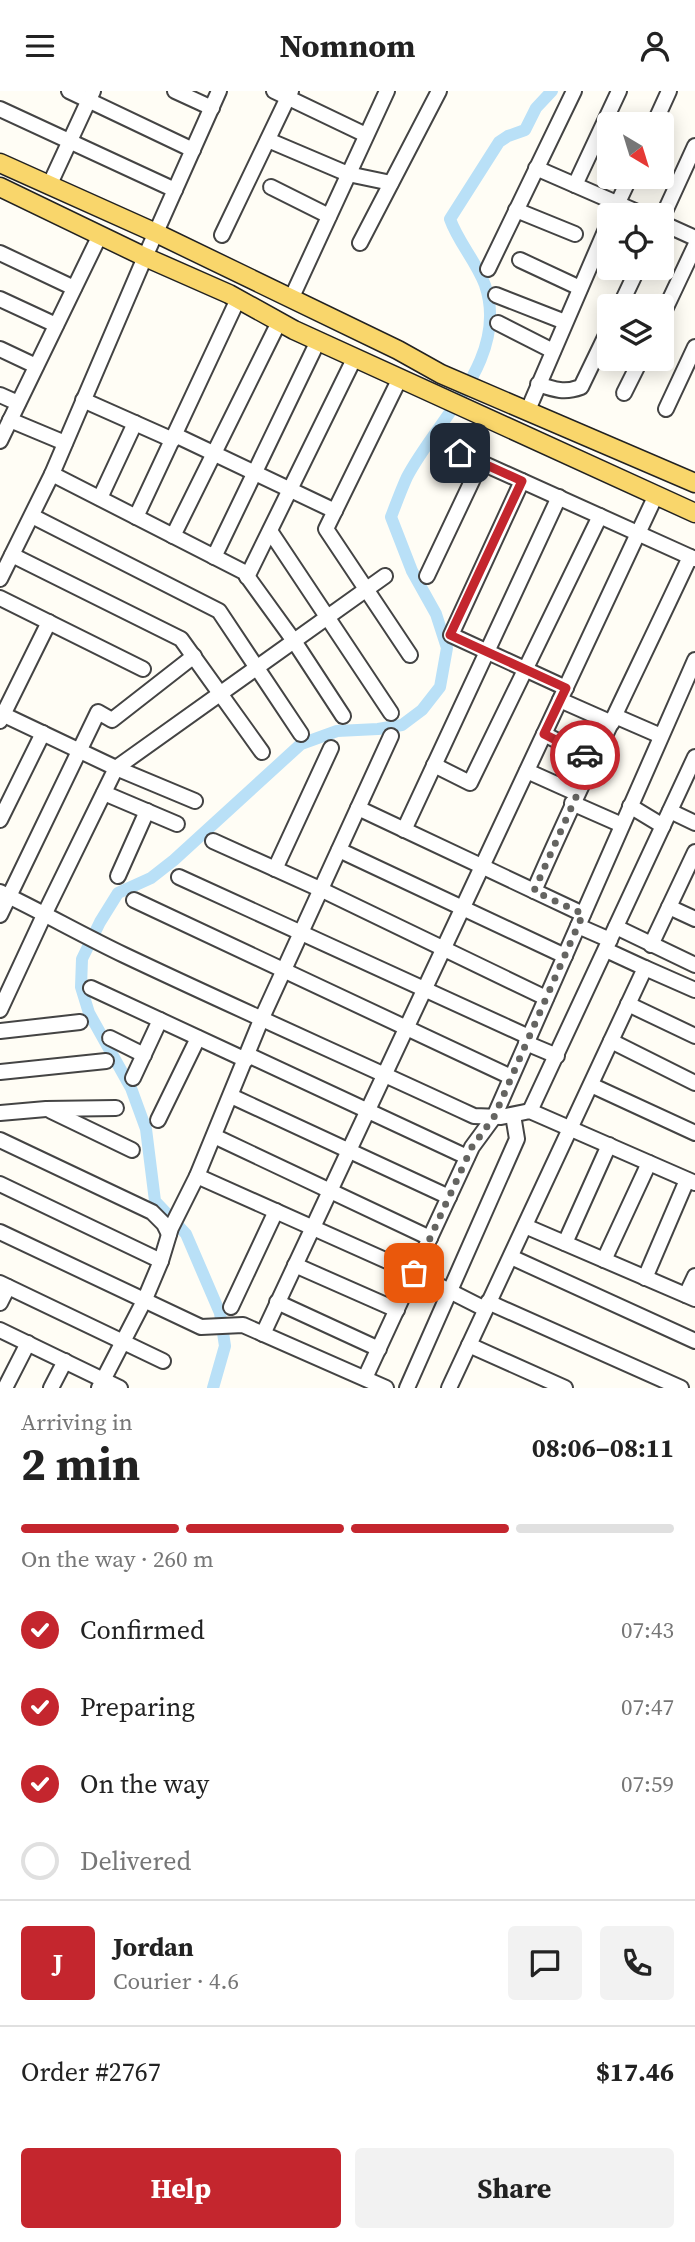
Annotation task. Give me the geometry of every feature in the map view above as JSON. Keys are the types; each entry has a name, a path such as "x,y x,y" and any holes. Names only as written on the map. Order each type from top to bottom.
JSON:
{"main road":[{"path":"0,163 156,233 398,350 441,374 695,483"},
{"path":"0,187 238,299 318,341 695,513"}],"street":[{"path":"69,91 91,96 193,150"},
{"path":"175,91 212,108"},
{"path":"0,579 52,474 219,91"},
{"path":"274,91 290,94 366,135"},
{"path":"360,243 439,91"},
{"path":"488,269 575,91"},
{"path":"575,185 619,91"},
{"path":"659,112 669,91"},
{"path":"291,299 366,135 380,93"},
{"path":"222,235 290,94"},
{"path":"49,186 91,96"},
{"path":"0,109 175,190"},
{"path":"268,140 348,174 391,183"},
{"path":"670,203 695,146"},
{"path":"536,168 575,185 605,203"},
{"path":"271,187 329,216"},
{"path":"516,210 575,234"},
{"path":"674,227 695,238"},
{"path":"0,441 100,235"},
{"path":"672,294 695,246"},
{"path":"528,410 597,248"},
{"path":"0,253 74,288"},
{"path":"520,260 579,288"},
{"path":"496,295 565,322"},
{"path":"0,299 56,325"},
{"path":"136,517 238,299"},
{"path":"173,536 279,322"},
{"path":"498,323 553,351"},
{"path":"214,557 318,341"},
{"path":"0,349 36,366"},
{"path":"666,409 694,352"},
{"path":"538,384 557,391 571,391 582,387 597,354"},
{"path":"247,577 355,357"},
{"path":"624,393 635,371"},
{"path":"400,378 326,529 410,655"},
{"path":"0,395 18,403"},
{"path":"83,400 214,453 335,511"},
{"path":"10,420 65,443"},
{"path":"100,498 135,423"},
{"path":"440,444 692,558 574,798 534,891"},
{"path":"427,576 481,462"},
{"path":"52,474 244,572 294,641 343,716"},
{"path":"522,481 450,635 525,669 563,694 614,720 661,736"},
{"path":"263,1334 656,495"},
{"path":"404,830 559,497"},
{"path":"32,516 219,611 301,734"},
{"path":"434,765 470,783 600,516"},
{"path":"270,531 391,713"},
{"path":"12,555 181,639 262,752"},
{"path":"0,1010 117,768 385,576"},
{"path":"0,598 143,669"},
{"path":"49,622 1,716 195,801"},
{"path":"0,915 4,894 98,712 113,720 194,656"},
{"path":"361,1380 379,1349 472,1147 494,1117 695,660"},
{"path":"680,693 695,699"},
{"path":"0,820 43,733"},
{"path":"544,734 593,759"},
{"path":"101,1384 145,1299 170,1231 214,1136 261,1020 391,736"},
{"path":"275,869 331,748"},
{"path":"530,1111 695,757"},
{"path":"527,771 622,825"},
{"path":"104,793 177,824"},
{"path":"630,806 663,826"},
{"path":"358,808 534,891 611,939 645,968 695,990"},
{"path":"118,876 147,811"},
{"path":"670,811 695,823"},
{"path":"213,841 546,998"},
{"path":"339,851 565,956"},
{"path":"651,944 693,861"},
{"path":"179,877 424,989 557,1056"},
{"path":"4,894 45,913 82,935 261,1020 474,1116 494,1117 530,1111 691,1182 645,1278"},
{"path":"134,900 511,1077"},
{"path":"669,907 695,919"},
{"path":"611,939 651,944 695,965"},
{"path":"450,1388 645,968"},
{"path":"91,988 467,1157"},
{"path":"628,1005 695,1036"},
{"path":"133,1078 160,1020"},
{"path":"0,1031 80,1022"},
{"path":"110,1038 144,1055"},
{"path":"158,1120 198,1038"},
{"path":"611,1041 695,1083"},
{"path":"0,1072 106,1061"},
{"path":"591,1085 695,1133"},
{"path":"231,1096 449,1197"},
{"path":"0,1113 116,1108"},
{"path":"46,1109 132,1150"},
{"path":"407,1388 517,1139 513,1115"},
{"path":"214,1136 430,1238"},
{"path":"0,1140 152,1212 170,1231"},
{"path":"565,1243 609,1145"},
{"path":"604,1260 649,1163"},
{"path":"194,1181 276,1211 450,1291 681,1388"},
{"path":"0,1184 161,1261"},
{"path":"231,1307 276,1211"},
{"path":"525,1226 690,1297 695,1276"},
{"path":"0,1232 201,1327 243,1325 361,1380 386,1388"},
{"path":"511,1257 695,1341"},
{"path":"295,1265 397,1310"},
{"path":"0,1303 4,1285 163,1361"},
{"path":"277,1302 379,1349"},
{"path":"0,1330 65,1361 101,1384 120,1388"},
{"path":"5,1388 28,1343"},
{"path":"469,1345 565,1388"},
{"path":"51,1388 65,1361"}],"waterway":[{"path":"213,1388 225,1346 220,1313 186,1234 155,1201 146,1129 131,1088 89,1013 81,987 82,959 118,893 151,878 174,860 301,744 337,731 402,725 422,710 440,687 447,648 436,614 412,571 391,517 407,477 467,386 488,337 490,312 485,285 450,219 499,142 525,130 536,108 552,91"}],"way so far":[{"path":"414,1273 472,1147 494,1117 583,914 534,891 593,759 585,755"}],"route":[{"path":"460,453 522,481 450,635 566,688 544,734 585,755"}]}
